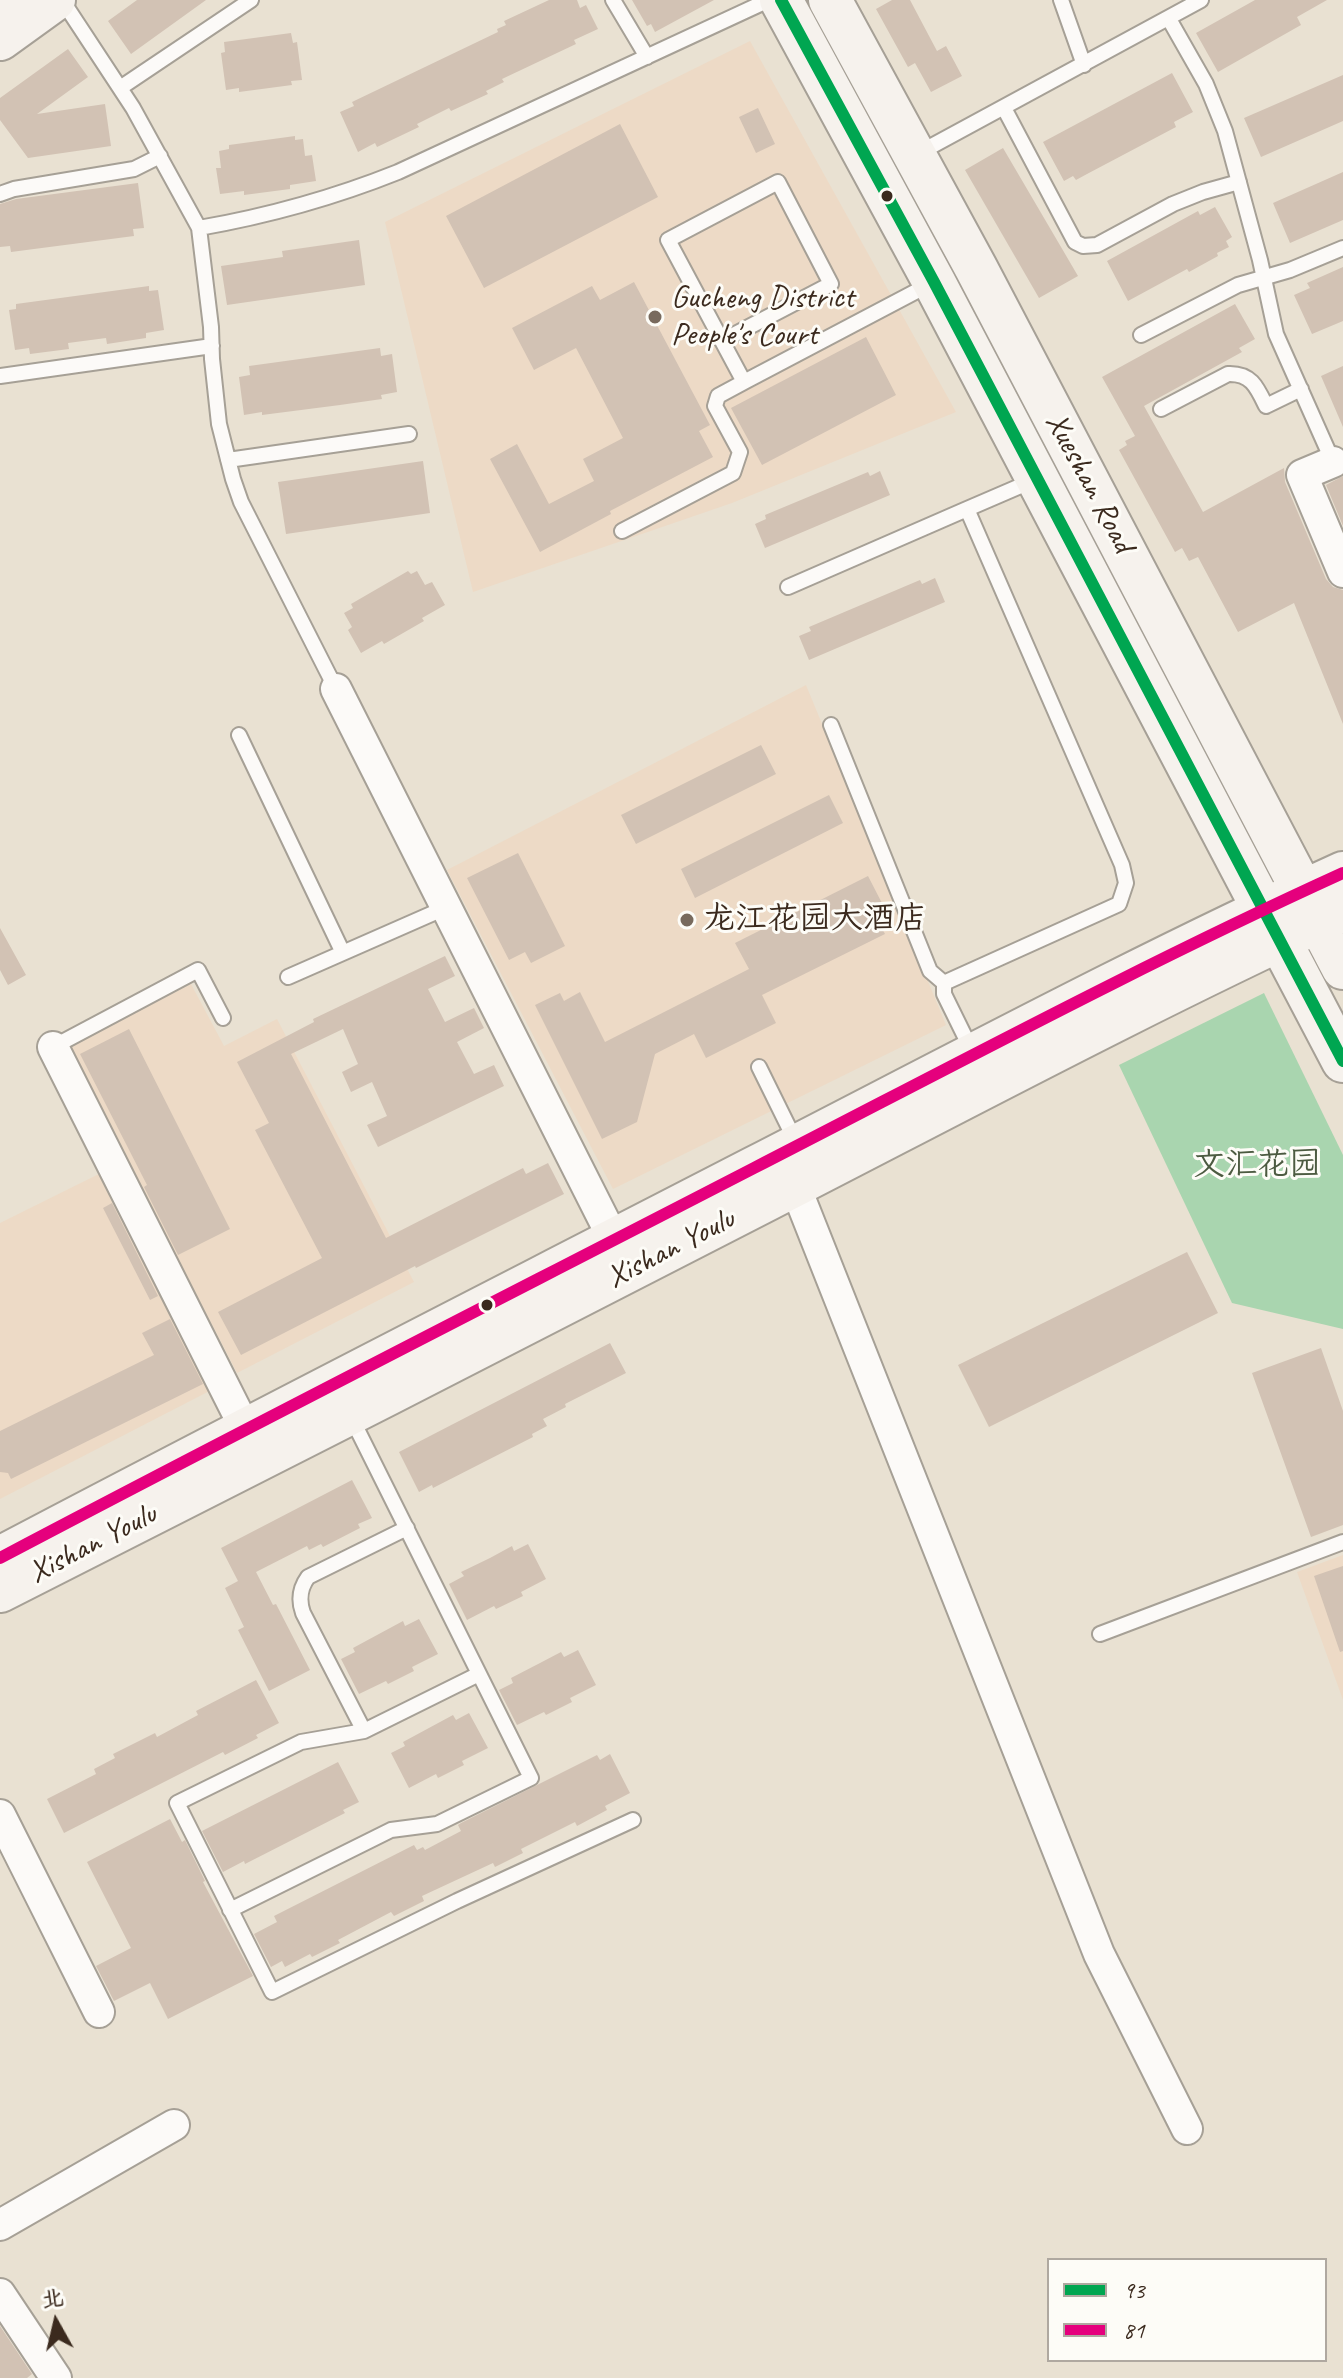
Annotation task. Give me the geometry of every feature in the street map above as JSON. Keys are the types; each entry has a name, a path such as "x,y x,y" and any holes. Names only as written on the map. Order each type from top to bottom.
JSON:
{"street":[{"path":"0,39 54,0"},
{"name":"Xueshan Road","path":"781,0 934,282 1343,1061"},
{"name":"Xueshan Road","path":"830,0 1321,908 1343,968"},
{"path":"1333,462 1302,475 1343,572"},
{"path":"336,689 614,1240"},
{"name":"Xishan Youlu","path":"0,1591 349,1413 796,1166 973,1055 1162,959 1321,908 1343,873"},
{"name":"Xishan Youlu","path":"0,1558 245,1428 614,1240 796,1166 1054,1051 1272,925"},
{"path":"53,1047 245,1428"},
{"path":"796,1166 1099,1954 1187,2129"},
{"path":"0,1815 99,2012"},
{"path":"0,2225 174,2125"},
{"path":"0,2294 56,2378"}],"lane":[{"path":"62,0 120,88 199,228 215,392 228,460 241,502 336,689"},
{"path":"120,88 251,0"},
{"path":"613,0 647,57"},
{"path":"199,228 263,216 350,191 398,172 769,0"},
{"path":"1061,0 1084,65"},
{"path":"915,155 1201,0"},
{"path":"1169,19 1206,84 1225,131 1276,334 1333,462"},
{"path":"1004,108 1075,242 1083,246 1097,245 1173,204 1239,182"},
{"path":"0,194 134,169 160,156"},
{"path":"722,341 831,284 778,182 668,240 722,341 744,382"},
{"path":"1141,335 1238,285 1290,270 1343,248"},
{"path":"622,531 733,473 740,452 715,406 718,396 934,282"},
{"path":"0,376 212,346"},
{"path":"1161,409 1228,374 1237,373 1252,380 1266,406 1301,389"},
{"path":"228,460 409,434"},
{"path":"788,587 1037,479"},
{"path":"944,983 1119,904 1126,883 1122,865 967,509"},
{"path":"831,725 930,971 944,983 944,994 973,1055"},
{"path":"239,735 343,953"},
{"path":"288,977 445,908"},
{"path":"53,1047 198,970 223,1018"},
{"path":"759,1067 796,1166"},
{"path":"230,1910 391,1830 437,1824 531,1778 349,1413"},
{"path":"364,1731 303,1613 301,1591 308,1577 407,1528"},
{"path":"1100,1634 1343,1542"},
{"path":"479,1674 364,1731 301,1742 177,1803 272,1992 457,1901 633,1820"}],"shaded area":[{"name":"Gucheng District People's Court","path":"750,41 956,412 732,503 473,592 385,222"},
{"name":"龙江花园大酒店","path":"806,685 946,1025 613,1189 447,870"},
{"path":"191,984 224,1046 277,1019 414,1282 237,1373 68,1047"},
{"path":"115,1166 227,1382 0,1499 0,1223"},
{"path":"1343,1555 1343,1700 1297,1572"}],"green space":[{"name":"文汇花园","path":"1264,993 1343,1155 1343,1329 1232,1303 1119,1065"}],"building":[{"path":"137,0 206,0 131,54 108,21"},
{"path":"549,0 577,0 580,8 586,5 598,29 574,40 576,44 502,79 504,82 486,91 488,94 451,111 449,108 417,124 419,127 377,147 375,143 358,152 340,112 354,106 352,102 498,32 497,29 506,25 504,21"},
{"path":"632,0 714,0 655,32 651,24 647,26"},
{"path":"892,0 910,0 937,51 946,46 962,76 931,92 915,63 908,67 876,9"},
{"path":"1255,0 1327,0 1297,17 1301,25 1218,72 1196,33"},
{"path":"291,33 293,43 297,42 302,80 291,81 292,85 239,92 239,88 226,90 221,53 225,52 224,42"},
{"path":"68,49 88,77 37,114 105,104 111,146 28,158 0,120 0,98"},
{"path":"1172,73 1193,112 1174,122 1176,127 1076,180 1073,176 1064,181 1043,142"},
{"path":"1343,75 1343,121 1261,157 1244,118"},
{"path":"758,108 775,144 756,153 739,117"},
{"path":"620,124 658,197 484,288 446,216"},
{"path":"295,136 295,140 303,139 305,156 312,155 316,181 290,185 290,189 244,195 244,191 220,194 216,168 221,168 219,151 229,149 229,145"},
{"path":"1003,148 1078,276 1039,298 965,170"},
{"path":"1343,172 1343,220 1290,243 1273,203"},
{"path":"138,183 144,228 133,229 134,236 11,252 10,246 0,247 0,204 16,199"},
{"path":"1215,207 1232,237 1226,241 1229,247 1189,272 1187,269 1128,301 1107,261 1198,211 1200,215"},
{"path":"359,240 365,285 227,305 221,266 283,257 282,251"},
{"path":"1343,267 1343,321 1312,334 1294,295 1310,288 1307,283"},
{"path":"634,282 710,425 699,431 713,457 540,552 490,459 517,444 549,504 594,481 583,459 623,438 576,348 534,370 512,328 592,286 600,300"},
{"path":"149,286 149,291 158,290 164,330 146,333 146,338 107,344 106,338 68,343 69,349 30,354 29,348 15,350 9,310 16,309 16,304"},
{"path":"1235,304 1255,339 1239,348 1242,352 1144,406 1203,512 1284,468 1285,482 1326,579 1333,587 1343,590 1343,724 1294,603 1238,632 1198,557 1189,561 1182,548 1175,552 1119,450 1127,445 1125,441 1135,436 1102,377"},
{"path":"866,337 896,395 762,465 731,408"},
{"path":"380,348 381,356 392,354 397,392 381,395 382,399 244,415 239,377 250,375 249,366"},
{"path":"1343,366 1343,427 1321,376"},
{"path":"423,461 430,513 286,534 278,482"},
{"path":"880,471 890,495 765,548 755,524 766,519 765,515 868,472 870,476"},
{"path":"1343,476 1343,526 1326,485"},
{"path":"408,571 411,574 417,571 425,585 432,582 445,605 384,644 382,641 361,653 348,630 352,627 344,613 353,608 351,604"},
{"path":"935,578 945,602 809,660 799,636 811,631 809,627 920,580 922,584"},
{"path":"761,745 776,774 636,844 621,815"},
{"path":"829,795 843,823 695,898 681,869"},
{"path":"518,853 565,946 531,963 525,952 509,960 467,878"},
{"path":"868,876 885,909 874,914 885,934 762,995 776,1023 706,1058 694,1034 655,1054 637,1122 602,1139 535,1005 560,993 564,1001 580,992 605,1042 749,969 735,943"},
{"path":"0,928 26,975 8,985 0,970"},
{"path":"445,956 455,976 428,989 445,1022 474,1008 484,1028 457,1042 474,1074 494,1065 504,1086 378,1147 367,1125 387,1116 372,1082 351,1092 342,1072 358,1064 343,1029 291,1054 386,1238 523,1168 526,1174 548,1163 564,1194 241,1355 218,1312 322,1258 255,1130 269,1123 237,1062 314,1022 313,1019"},
{"path":"129,1029 230,1229 178,1255 144,1187 147,1185 80,1054"},
{"path":"112,1203 158,1296 150,1300 103,1208"},
{"path":"1187,1252 1218,1313 989,1427 958,1365"},
{"path":"170,1319 203,1384 11,1479 8,1473 0,1472 0,1431 154,1355 142,1333"},
{"path":"610,1343 626,1373 565,1404 566,1407 543,1419 547,1426 532,1434 533,1437 433,1488 432,1485 419,1492 399,1452"},
{"path":"1321,1348 1343,1411 1343,1525 1311,1537 1252,1373"},
{"path":"352,1480 372,1518 358,1524 360,1528 323,1547 321,1544 309,1550 307,1546 256,1572 310,1670 269,1691 238,1630 244,1627 225,1588 238,1581 221,1548"},
{"path":"528,1544 546,1579 521,1592 523,1596 467,1620 449,1584 464,1576 461,1572 512,1546 514,1551"},
{"path":"1343,1566 1343,1651 1340,1652 1314,1576"},
{"path":"419,1619 438,1654 412,1667 414,1671 359,1694 341,1659 355,1652 353,1648 403,1621 405,1626"},
{"path":"578,1650 596,1685 570,1698 572,1702 517,1725 499,1690 513,1683 511,1678 561,1652 564,1657"},
{"path":"256,1680 279,1723 225,1755 223,1752 64,1833 47,1799 96,1774 94,1769 115,1758 113,1754 155,1733 157,1737 198,1715 196,1711"},
{"path":"469,1713 488,1748 462,1761 464,1765 438,1778 436,1774 409,1788 391,1753 405,1746 403,1742 453,1715 456,1720"},
{"path":"610,1754 630,1793 605,1806 607,1810 521,1849 523,1853 495,1867 493,1863 422,1896 424,1901 394,1916 391,1912 312,1957 310,1954 285,1967 282,1961 271,1967 254,1934 277,1922 274,1916 414,1845 417,1850 423,1847 425,1850 461,1831 458,1825 461,1823 597,1755 600,1760"},
{"path":"338,1762 359,1802 343,1810 345,1813 223,1872 202,1831"},
{"path":"170,1819 182,1842 185,1840 203,1882 253,1976 168,2019 150,1983 114,2001 96,1966 131,1948 87,1862"},
{"path":"0,2326 32,2374 27,2378 0,2378"}],"transit line":[{"name":"93","path":"781,0 934,282 1343,1061"},
{"name":"81","path":"0,1558 1047,1017 1343,873"}],"place":[{"name":"Gucheng District People's Court","path":"655,317"},
{"name":"龙江花园大酒店","path":"687,920"}]}
